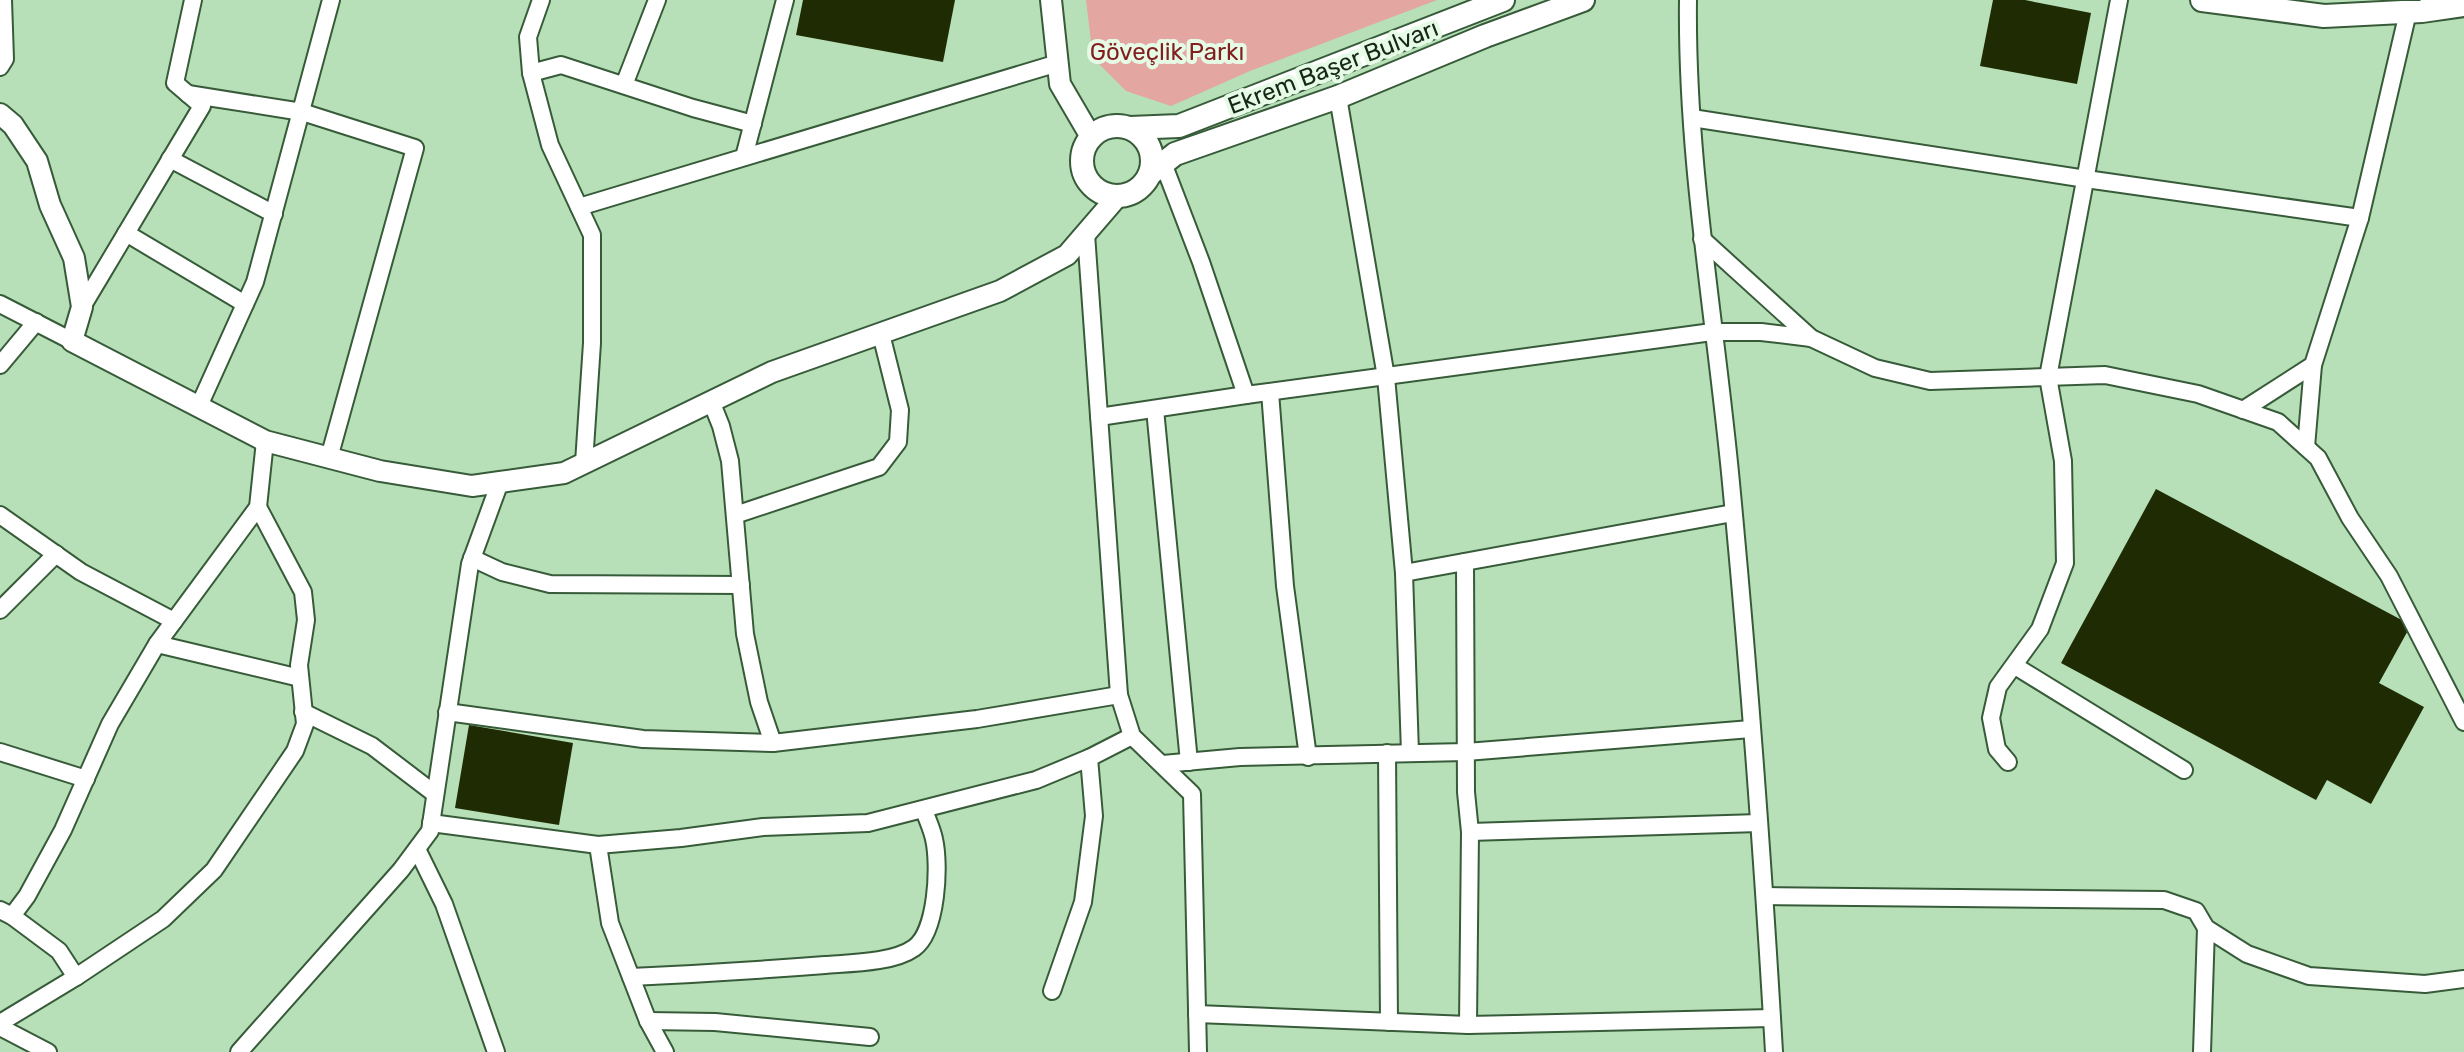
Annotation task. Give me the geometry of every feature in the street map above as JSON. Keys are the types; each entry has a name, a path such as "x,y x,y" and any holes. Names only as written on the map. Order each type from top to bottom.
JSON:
{"main road":[{"name":"Ekrem Başer Bulvarı","path":"1130,128 1179,126 1503,0"},
{"name":"Ekrem Başer Bulvarı","path":"1156,169 1175,154 1338,97 1485,36 1583,0"},
{"path":"2202,0 2324,16 2408,12 2464,5"},
{"path":"1116,126 1130,128 1149,147 1156,169 1131,194 1117,197 1104,194 1092,187 1084,176 1081,162 1084,149 1091,137 1103,129 1116,126"}],"street":[{"path":"0,67 5,59 3,0"},
{"path":"72,341 82,307 202,106 175,83 193,0"},
{"path":"199,406 255,282 331,0"},
{"path":"541,0 528,37 531,73 550,145 592,235 592,343 584,463"},
{"path":"624,85 657,0"},
{"path":"744,157 785,0"},
{"path":"1051,0 1060,84 1091,137"},
{"path":"1688,0 1687,59 1702,239 1733,513 1765,896 1774,1052"},
{"path":"2008,762 1997,749 1991,718 1998,687 2040,629 2065,563 2063,461 2048,377 2119,0"},
{"path":"2306,447 2313,365 2360,218 2408,12"},
{"path":"579,207 1058,63"},
{"path":"531,73 561,65 753,124"},
{"path":"188,94 302,112 415,148 329,458"},
{"path":"1338,97 1386,377 1404,573 1410,753"},
{"path":"0,114 13,125 37,161 50,205 74,258 82,307"},
{"path":"1692,118 2360,218"},
{"path":"170,159 274,214"},
{"path":"1156,169 1201,262 1246,395"},
{"path":"0,304 265,441 380,471 472,486 564,473 772,372 1000,291 1067,255 1117,197"},
{"path":"126,233 245,304"},
{"path":"1086,234 1119,695 1132,736 1192,794 1198,1052"},
{"path":"1702,239 1811,338 1875,368 1930,381 2105,375 2198,394 2278,422 2318,458 2350,518 2389,576 2464,722"},
{"path":"0,365 36,322"},
{"path":"1099,417 1712,332 1761,332 1811,338"},
{"path":"735,515 879,467 898,442 900,410 881,334"},
{"path":"2243,410 2313,365"},
{"path":"1270,392 1285,586 1308,757"},
{"path":"711,401 730,461 745,634 759,702 773,743"},
{"path":"1155,409 1189,762"},
{"path":"76,977 59,951 6,913 27,896 63,830 110,724 157,644 258,507 265,441"},
{"path":"239,1052 401,870 430,831 472,558 500,482"},
{"path":"48,1052 0,1025 163,919 214,870 295,751 305,724 299,665 306,620 303,592 258,507"},
{"path":"1404,573 1733,513"},
{"path":"0,515 81,572 174,621"},
{"path":"0,610 56,554"},
{"path":"472,558 502,572 550,584 741,585"},
{"path":"1465,562 1466,792 1470,832 1468,1025"},
{"path":"157,644 300,678"},
{"path":"2015,666 2184,770"},
{"path":"447,712 643,739 773,743 977,719 1119,695"},
{"path":"303,712 372,746 435,794"},
{"path":"1163,764 1240,757 1466,752 1751,729"},
{"path":"431,823 598,845 763,827 868,823 1036,780 1132,736"},
{"path":"0,752 86,779"},
{"path":"1387,753 1389,1022"},
{"path":"1052,991 1083,902 1094,816 1089,758"},
{"path":"631,977 732,973 845,963 898,957 916,947 928,930 936,892 935,840 924,810"},
{"path":"1470,832 1759,823"},
{"path":"598,845 610,923 648,1021 665,1052"},
{"path":"417,849 444,904 496,1052"},
{"path":"1765,896 2164,900 2196,911 2206,928 2247,954 2309,976 2425,984 2464,979"},
{"path":"2202,1052 2206,928"},
{"path":"1197,1014 1468,1025 1772,1018"},
{"path":"648,1021 715,1022 870,1037"}],"green space":[{"name":"Göveçlik Parkı","path":"1086,0 1437,0 1250,71 1171,106 1126,91 1093,58"}],"building":[{"path":"803,0 955,0 943,62 796,35"},
{"path":"1993,0 2025,0 2091,13 2077,84 1980,66"},
{"path":"2156,489 2411,625 2379,683 2424,707 2371,804 2327,780 2316,800 2061,663"},
{"path":"469,725 573,743 559,825 455,808"}]}
